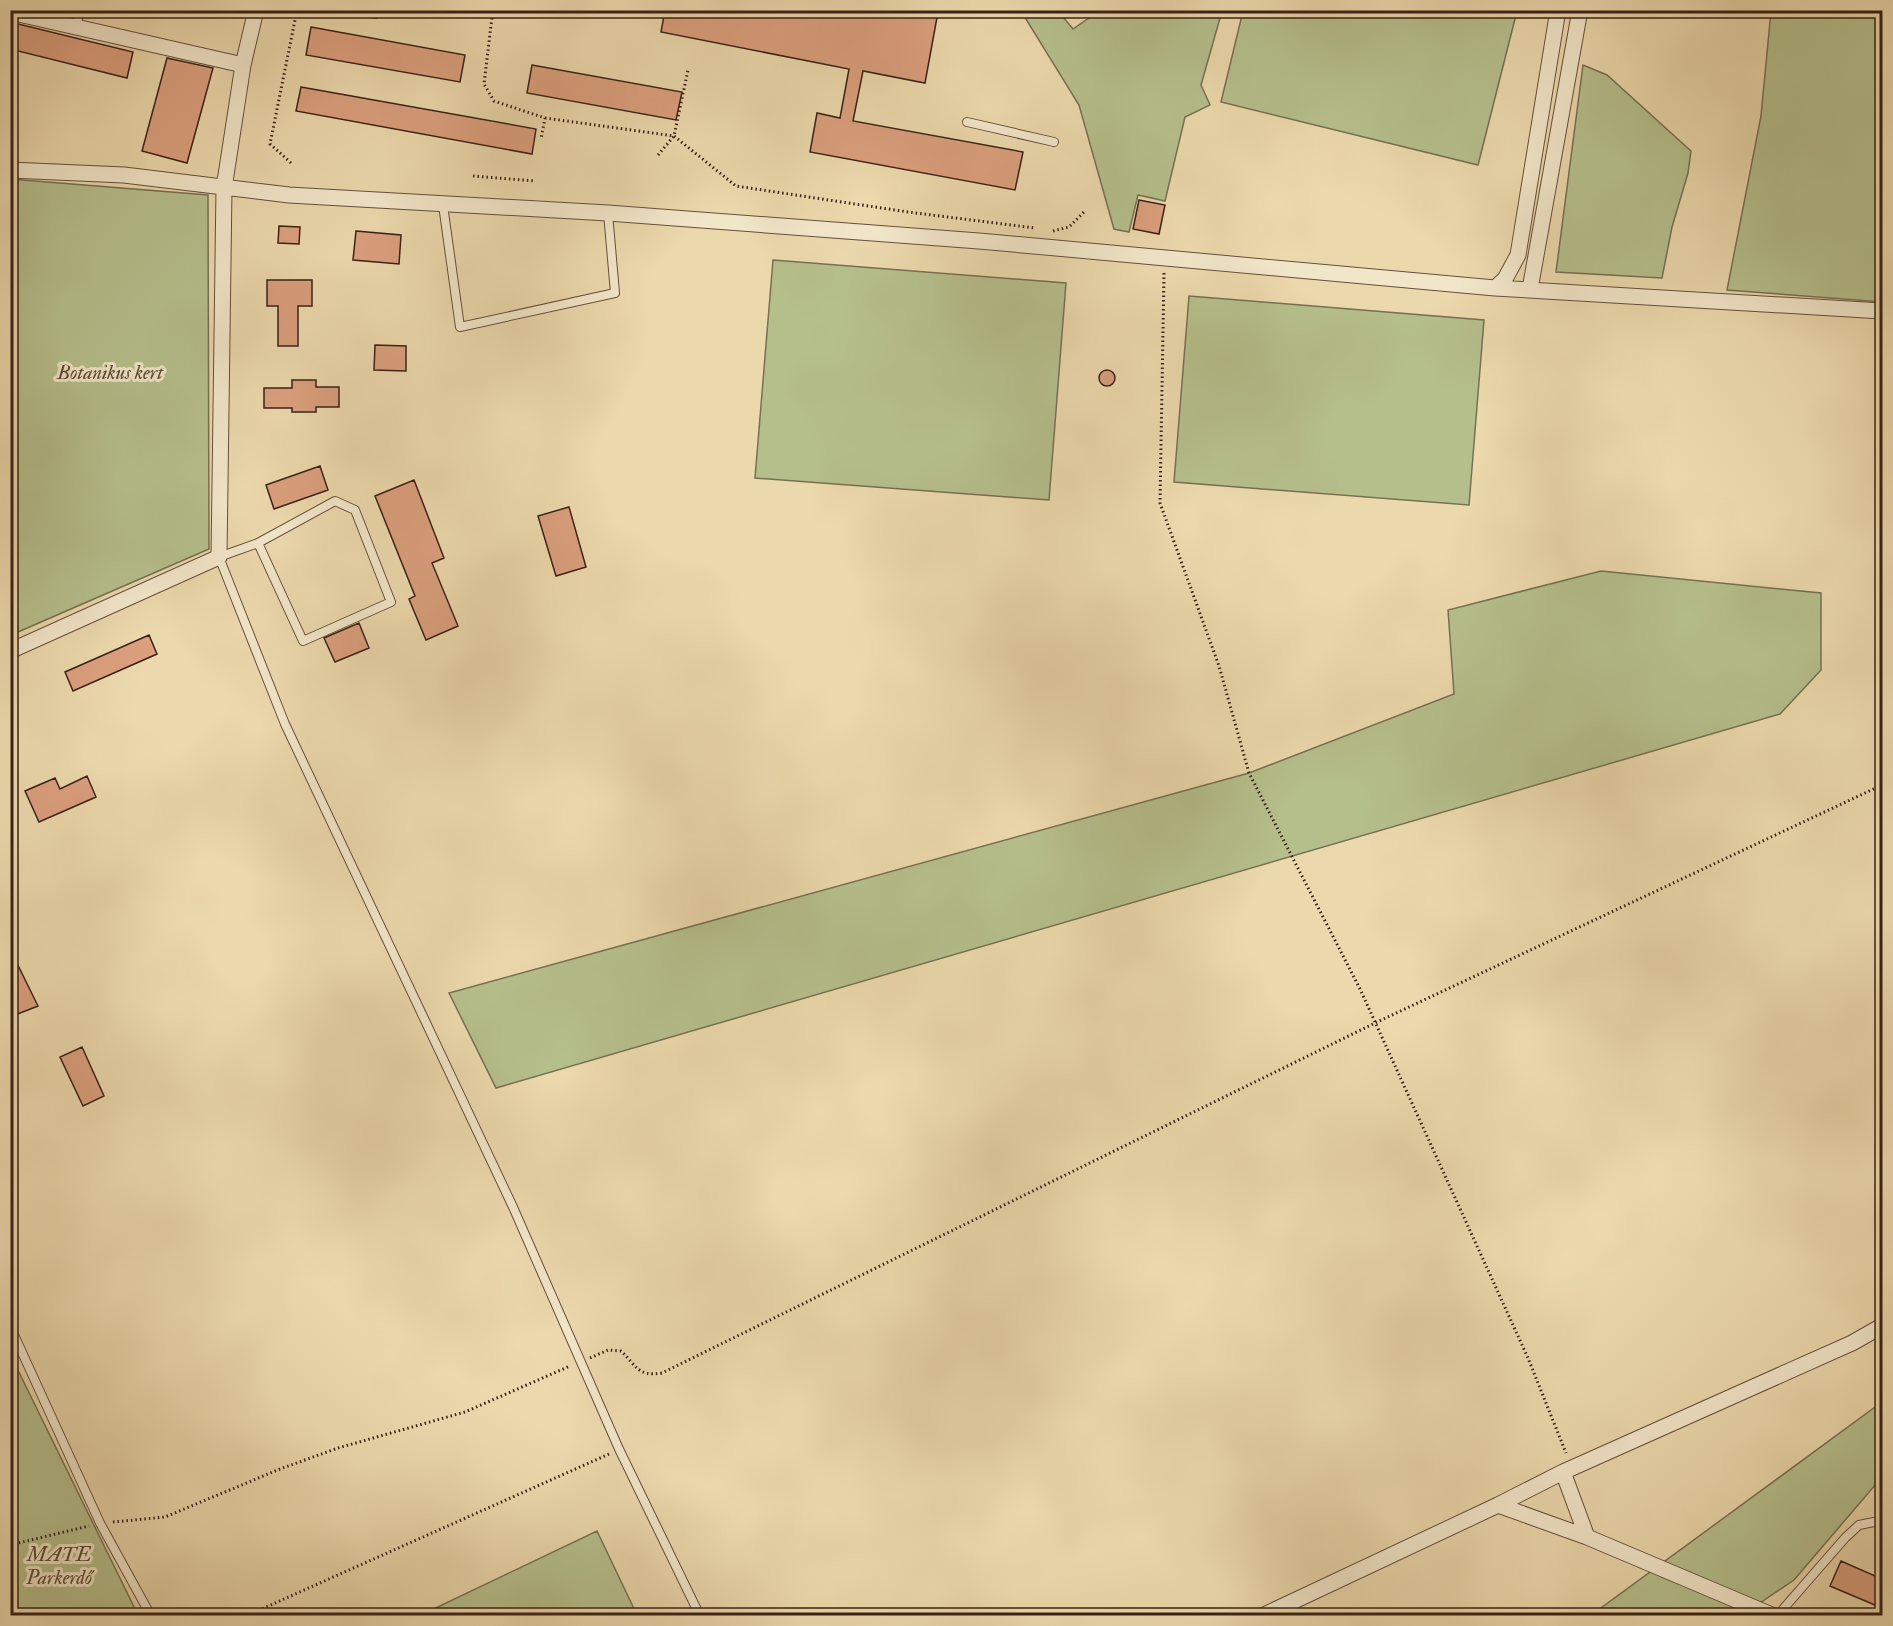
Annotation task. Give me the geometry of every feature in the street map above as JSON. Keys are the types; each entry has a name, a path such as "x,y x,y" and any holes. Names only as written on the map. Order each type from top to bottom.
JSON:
{"street":[{"path":"10,651 219,557 224,188 243,65 256,10"},
{"path":"1495,288 1505,279 1518,255 1558,10"},
{"path":"1530,289 1580,10"},
{"path":"10,12 243,65"},
{"path":"1554,39 1574,41"},
{"path":"10,170 124,175 289,195 608,213 979,241 1495,288 1882,311"},
{"path":"1262,1616 1567,1470 1852,1343 1882,1326"},
{"path":"1567,1470 1587,1537"},
{"path":"1498,1505 1587,1537 1776,1616"}],"lane":[{"path":"76,27 80,10"},
{"path":"358,10 375,14 381,10"},
{"path":"967,122 1054,142"},
{"path":"443,205 460,327 615,293 608,213"},
{"path":"258,543 303,641 391,602 355,510 335,501 258,543 219,557 285,724 513,1206 619,1449 700,1616"},
{"path":"10,1326 100,1523 152,1616"},
{"path":"1776,1616 1859,1525 1874,1522 1882,1524"}],"path":[{"path":"291,163 270,144 297,10"},
{"path":"471,10 492,17 518,10"},
{"path":"487,10 492,17 484,84 494,101 545,118 675,136 736,186 1055,231 1069,227 1084,212"},
{"path":"658,155 675,136 688,70"},
{"path":"541,139 545,118"},
{"path":"473,176 535,182"},
{"path":"1164,259 1160,503 1220,666 1249,773 1360,989 1528,1358 1567,1470"},
{"path":"10,1545 100,1523 165,1516 280,1468 338,1448 465,1412 614,1349 621,1351 637,1370 646,1373 662,1372 1375,1023 1882,785"},
{"path":"246,1616 619,1449"}],"green space":[{"path":"1021,11 1058,11 1073,29 1099,11 1222,11 1201,85 1210,105 1185,117 1165,201 1138,195 1129,232 1114,229 1079,105"},
{"path":"1243,11 1517,11 1478,165 1221,102"},
{"path":"1771,11 1882,11 1882,302 1727,290 1761,116"},
{"path":"1583,65 1607,75 1691,151 1688,173 1672,227 1662,278 1556,272"},
{"name":"Botanikus kert","path":"10,179 208,195 209,549 11,635"},
{"path":"773,260 1066,283 1049,500 755,478"},
{"path":"1189,296 1484,320 1469,505 1174,482"},
{"path":"1601,571 1821,593 1821,670 1780,714 496,1088 449,993 1249,773 1454,694 1448,610"},
{"name":"MATE Parkerdő","path":"11,1356 138,1615 11,1615"},
{"path":"1882,1402 1882,1477 1794,1580 1742,1615 1590,1616"},
{"path":"597,1531 637,1615 421,1615"}],"building":[{"path":"665,10 786,10 817,16 818,10 932,10 938,12 925,83 863,71 853,121 1023,152 1015,190 810,152 817,113 840,118 849,69 661,32"},
{"path":"10,22 133,52 127,78 10,49"},
{"path":"311,27 465,55 460,82 306,55"},
{"path":"167,58 213,68 187,163 142,151"},
{"path":"532,65 682,92 676,120 527,93"},
{"path":"301,87 536,129 532,154 296,111"},
{"path":"1139,200 1165,205 1159,234 1133,229"},
{"path":"279,226 300,227 299,244 278,243"},
{"path":"356,231 401,235 399,264 353,260"},
{"path":"267,280 312,280 312,306 298,306 298,346 278,346 278,306 267,306"},
{"path":"375,345 406,346 406,371 374,370"},
{"path":"1104,370 1110,370 1115,378 1113,384 1104,386 1099,381 1099,375"},
{"path":"292,380 316,380 316,387 339,387 339,407 316,407 316,412 292,412 292,408 264,408 264,388 292,388"},
{"path":"320,466 328,490 274,509 266,485"},
{"path":"414,480 444,558 432,563 458,626 426,640 409,599 415,596 375,496"},
{"path":"569,507 586,567 556,576 538,516"},
{"path":"359,623 369,648 335,662 324,638"},
{"path":"149,635 157,654 73,691 65,672"},
{"path":"87,776 96,797 39,822 25,791 55,778 60,789"},
{"path":"10,949 38,1006 10,1017"},
{"path":"82,1047 104,1096 83,1106 60,1057"},
{"path":"1841,1561 1882,1579 1882,1608 1830,1586"}]}
